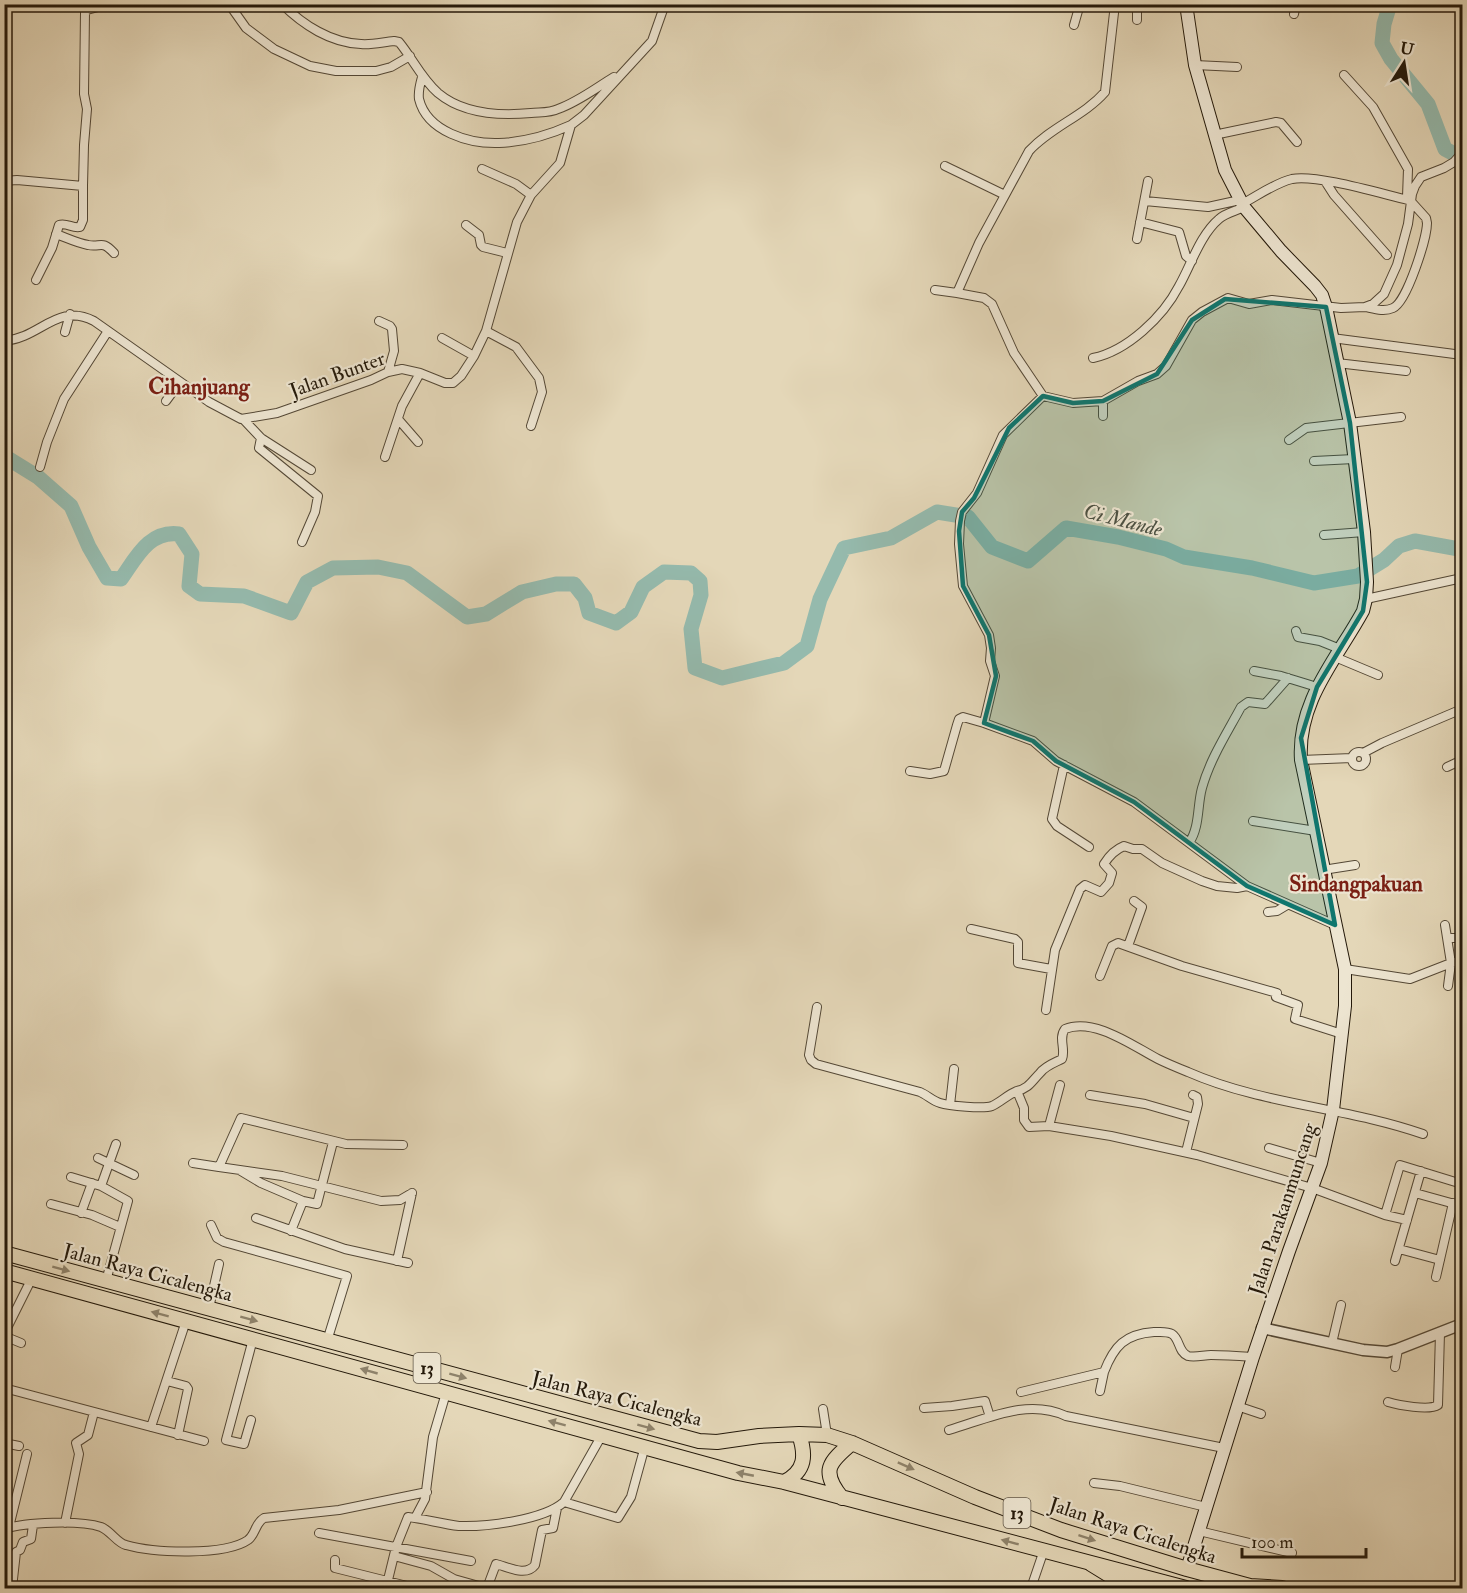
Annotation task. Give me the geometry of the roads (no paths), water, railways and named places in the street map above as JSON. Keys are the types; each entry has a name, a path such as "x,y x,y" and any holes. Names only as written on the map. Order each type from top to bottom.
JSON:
{"main road":[{"name":"Jalan Parakanmuncang","path":"1186,4 1196,65 1225,170 1242,204 1281,251 1315,286 1322,295 1326,307 1350,423 1364,532 1367,582 1363,611 1317,687 1303,721 1301,760 1345,969 1346,988 1333,1110 1321,1163 1262,1328 1187,1569"},
{"name":"Jalan Raya Cicalengka","path":"4,1253 699,1441 717,1442 759,1436 799,1434 827,1435 852,1443 1008,1510 1061,1530 1250,1586 1282,1588"},
{"name":"Jalan Raya Cicalengka","path":"4,1271 738,1473 784,1482 1186,1588"},
{"path":"784,1482 796,1474 802,1465 803,1448 799,1434"},
{"path":"842,1498 834,1488 828,1471 833,1459 852,1443"},
{"path":"1087,1562 1130,1588"}],"street":[{"path":"36,280 61,224 76,228 80,227 83,220 87,109 84,80 85,12 110,4"},
{"path":"229,4 246,28 274,49 293,60 310,66 336,71 376,71 391,67 410,56"},
{"path":"282,4 299,20 333,39 360,44 396,41 410,56 422,77 439,94 466,108 485,112 515,114 558,110 623,72"},
{"path":"422,77 418,91 422,107 432,121 454,135 482,142 499,143 539,136 571,125 584,115 652,41 665,4"},
{"path":"1074,25 1080,4"},
{"path":"957,293 979,243 1020,166 1039,141 1106,92 1115,4"},
{"path":"1137,4 1137,20"},
{"path":"1196,65 1237,67"},
{"path":"935,290 984,298 992,304 1014,353 1043,396 1073,403 1103,401 1138,381 1161,372 1192,320 1225,299 1233,298 1253,304 1272,300 1326,307 1365,307 1380,310 1395,307 1407,291 1427,227 1426,218 1409,202 1406,195 1408,168 1373,106 1344,75"},
{"path":"1214,135 1276,122 1281,123 1297,142"},
{"name":"Jalan Bunter","path":"244,420 277,413 388,372 402,369 445,383 453,383 461,376 486,332 517,222 531,195 560,163 571,125"},
{"path":"1365,307 1378,301 1397,266 1409,202 1421,177 1454,162 1462,153"},
{"path":"945,166 1005,195"},
{"path":"482,169 516,184 531,195"},
{"path":"1093,358 1108,354 1133,341 1157,315 1178,289 1216,221 1287,180 1295,178 1325,181 1409,202"},
{"path":"4,181 17,180 83,186"},
{"path":"1137,239 1148,181"},
{"path":"1325,181 1334,195 1388,255"},
{"path":"1145,201 1208,207 1242,204"},
{"path":"1140,222 1179,232 1186,256 1192,261"},
{"path":"466,225 479,235 483,247 507,253"},
{"path":"56,234 88,245 102,244 114,253"},
{"path":"65,332 70,314"},
{"path":"4,341 18,340 61,316 70,314 85,316 227,413 244,420 261,438 311,470"},
{"path":"379,321 392,329 394,351 388,372"},
{"path":"40,467 64,399 108,331"},
{"path":"486,332 516,347 539,378 542,392 531,426"},
{"path":"442,338 474,356"},
{"path":"1332,338 1462,355"},
{"path":"1337,363 1406,371"},
{"path":"385,457 402,406 420,373"},
{"path":"166,401 180,382"},
{"path":"984,723 995,676 991,666 992,648 989,635 963,586 959,544 961,517 975,498 1003,435 1043,396"},
{"path":"1103,401 1103,416"},
{"path":"1289,440 1306,428 1401,417"},
{"path":"398,419 418,442"},
{"path":"261,438 259,448 318,496 315,512 302,542"},
{"path":"1314,461 1354,459"},
{"path":"1324,535 1364,532"},
{"path":"1366,599 1462,578"},
{"path":"1296,631 1297,636 1320,641 1378,675"},
{"path":"1254,671 1317,687"},
{"path":"1189,843 1209,766 1241,707 1248,702 1264,704 1288,678"},
{"path":"1301,760 1352,759 1356,753 1363,753 1462,709"},
{"path":"910,771 930,774 944,771 959,719 963,717 984,723 1028,739 1056,761 1134,802 1246,886 1335,925"},
{"path":"1447,767 1462,760"},
{"path":"1064,765 1052,819 1057,826 1089,847"},
{"path":"1253,821 1316,831"},
{"path":"1046,1010 1060,934 1082,886 1102,891 1113,873 1104,864 1113,851 1124,846 1142,849 1176,870 1217,886 1237,888 1246,886"},
{"path":"1323,870 1355,865"},
{"path":"1128,946 1142,907 1134,901"},
{"path":"1268,912 1277,911 1287,905"},
{"path":"1445,925 1451,963 1448,986"},
{"path":"971,929 1015,939 1018,963 1052,969"},
{"path":"1448,938 1462,938"},
{"path":"1100,976 1115,943 1128,946 1193,969 1276,993 1276,997 1298,1005 1295,1019 1342,1034"},
{"path":"1345,969 1410,979 1462,961"},
{"path":"818,1007 809,1055 811,1060 833,1069 920,1092 937,1102 950,1105 984,1108 993,1106 1017,1091 1026,1089 1040,1072 1062,1059 1064,1050 1062,1035 1065,1029 1083,1025 1110,1034 1192,1074 1262,1097 1377,1120 1423,1134"},
{"path":"950,1105 954,1069"},
{"path":"1049,1126 1060,1084"},
{"path":"1017,1091 1022,1101 1026,1124 1033,1127 1049,1126 1186,1152 1312,1188 1385,1215 1407,1220"},
{"path":"1090,1095 1145,1104 1194,1118"},
{"path":"1186,1152 1198,1099 1193,1095"},
{"path":"219,1167 241,1118 333,1142 403,1145"},
{"path":"236,1168 261,1183 303,1201 317,1204 333,1142"},
{"path":"81,1213 109,1163 116,1144"},
{"path":"1269,1148 1321,1163"},
{"path":"98,1158 134,1175"},
{"path":"193,1163 236,1168 389,1201 400,1200 412,1193 398,1261"},
{"path":"1385,1215 1400,1166 1462,1184"},
{"path":"1395,1261 1421,1171"},
{"path":"71,1177 97,1184 128,1201 106,1281"},
{"path":"1415,1193 1458,1205 1436,1277"},
{"path":"291,1230 303,1201"},
{"path":"51,1204 120,1227"},
{"path":"256,1218 345,1249 408,1263"},
{"path":"211,1225 217,1238 224,1242 347,1276 327,1341"},
{"path":"1399,1249 1440,1260"},
{"path":"209,1308 219,1264"},
{"path":"21,1344 4,1335 32,1278"},
{"path":"1332,1343 1341,1305"},
{"path":"151,1427 186,1321"},
{"path":"1262,1328 1377,1352 1398,1349 1462,1324"},
{"path":"1100,1391 1104,1372 1115,1349 1126,1340 1141,1333 1171,1333 1182,1352 1192,1357 1253,1357"},
{"path":"1388,1402 1426,1408 1434,1408 1438,1405 1440,1333"},
{"path":"251,1420 244,1444 226,1440 253,1339"},
{"path":"1395,1367 1398,1349"},
{"path":"1021,1392 1104,1372"},
{"path":"167,1381 186,1386 188,1389 178,1435"},
{"path":"4,1388 204,1441"},
{"path":"415,1518 427,1492 433,1437 446,1392"},
{"path":"924,1408 985,1401 990,1417"},
{"path":"1237,1406 1261,1414"},
{"path":"823,1408 827,1435"},
{"path":"949,1430 1023,1409 1048,1409 1066,1416 1224,1448"},
{"path":"65,1523 79,1454 76,1443 88,1435 94,1412"},
{"path":"394,1556 431,1566 454,1579 486,1588 496,1564 525,1572 533,1569 536,1565 542,1530 554,1528 560,1505 602,1435"},
{"path":"4,1443 19,1446"},
{"path":"387,1585 396,1547 406,1519 409,1517 442,1524 476,1526 530,1517 560,1505 618,1518 631,1497 645,1446"},
{"path":"27,1454 7,1528 65,1523 100,1527 109,1531 124,1545 157,1550 221,1550 250,1539 259,1521 264,1518 339,1510 427,1492"},
{"path":"1094,1483 1120,1486 1206,1507"},
{"path":"12,1588 16,1552 20,1550 23,1542 31,1539 33,1525"},
{"path":"1199,1530 1292,1553"},
{"path":"319,1533 471,1561"},
{"path":"1031,1588 1044,1550"},
{"path":"335,1560 335,1568 387,1585 415,1588"}],"waterway":[{"name":"Ci Mande","path":"1390,4 1384,24 1382,43 1391,59 1428,104 1445,149 1462,158"},
{"name":"Ci Mande","path":"4,456 38,477 71,506 89,547 107,578 121,579 144,547 159,536 179,534 192,554 189,586 200,594 244,596 291,613 307,582 333,568 378,567 407,573 467,617 486,614 522,592 556,584 574,584 585,598 589,613 616,623 631,612 643,587 664,572 691,573 700,581 701,595 691,629 695,668 722,678 784,663 807,646 820,599 844,548 891,538 937,512 968,517 992,547 1028,561 1066,528 1118,537 1166,549 1184,557 1252,568 1314,583 1358,576 1384,560 1399,546 1415,541 1459,549 1462,546"}],"district":[{"name":"Cihanjuang","path":"199,386"},
{"name":"Sindangpakuan","path":"1356,883"}]}
